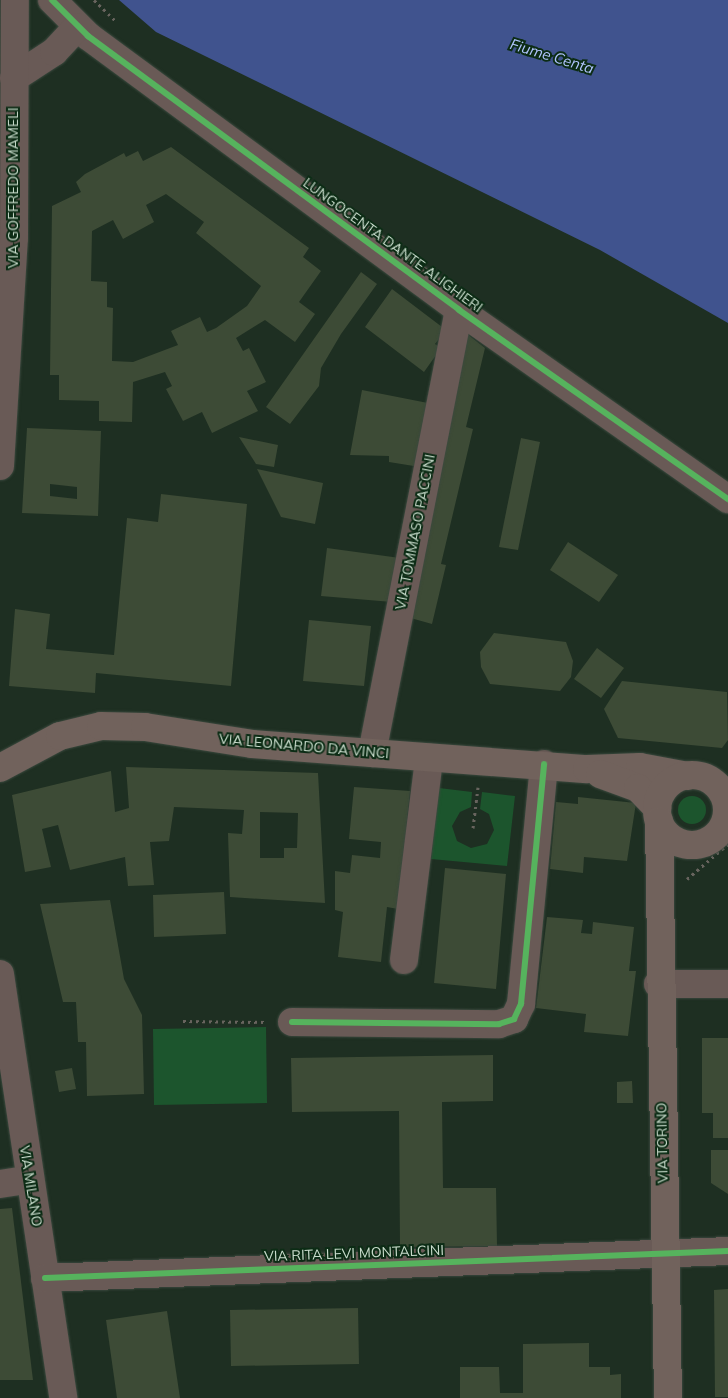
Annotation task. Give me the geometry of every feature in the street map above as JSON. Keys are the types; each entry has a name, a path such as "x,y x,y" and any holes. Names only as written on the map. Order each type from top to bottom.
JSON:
{"main road":[{"name":"VIA LEONARDO DA VINCI","path":"0,768 60,736 101,726 429,758 544,764 587,769 640,768 709,779"},
{"name":"VIA LEONARDO DA VINCI","path":"587,769 638,788 658,815"},
{"path":"709,779 727,804 727,829 709,841 697,845 670,837 658,815 667,787 709,779"},
{"name":"VIA TORINO","path":"658,815 671,887 658,984 668,1398"},
{"path":"671,887 697,845"}],"street":[{"name":"VIA GOFFREDO MAMELI","path":"0,466 14,238 15,0"},
{"name":"LUNGOCENTA DANTE ALIGHIERI","path":"52,0 77,27 459,310 728,499"},
{"path":"14,78 54,52 77,27"},
{"name":"VIA TOMMASO PACCINI","path":"372,753 459,310"},
{"path":"404,960 429,758"},
{"path":"292,1022 499,1024 514,1020 521,1004 544,764"},
{"path":"658,984 728,984"},
{"name":"VIA MILANO","path":"1,989 63,1398"},
{"path":"0,1184 30,1179"},
{"name":"VIA RITA LEVI MONTALCINI","path":"45,1278 728,1251"}],"path":[{"path":"94,0 103,8"},
{"path":"470,784 478,785 474,828"},
{"path":"671,887 727,829"},
{"path":"183,1021 292,1022"}],"green space":[{"path":"439,788 472,792 471,807 460,812 452,826 457,841 471,848 487,844 494,830 489,814 480,809 482,792 515,796 507,866 431,859"},
{"path":"692,796 702,800 706,810 702,820 692,824 682,820 678,810 682,800"},
{"path":"266,1027 267,1103 154,1105 153,1029"}],"water":[{"name":"Fiume Centa","path":"119,0 728,0 728,323 600,250 156,32"}],"building":[{"path":"171,147 309,248 303,257 321,271 299,302 315,314 295,342 265,320 236,338 243,351 249,348 266,382 247,391 258,411 212,433 202,412 183,421 166,389 172,386 165,372 133,382 132,422 99,421 99,401 59,400 59,375 50,375 52,206 81,192 76,182 85,174 124,153 126,157 138,151 143,161","holes":["166,194 204,222 196,233 261,286 247,306 216,328 207,332 200,317 171,331 178,345 133,362 112,361 113,308 107,307 107,282 91,281 92,231 113,220 123,239 154,222 146,205"]},
{"path":"361,272 377,284 341,334 321,368 319,386 290,424 266,407"},
{"path":"392,289 446,330 435,344 441,348 424,372 365,327"},
{"path":"467,334 485,348 466,427 473,429 441,564 446,565 432,624 407,617"},
{"path":"362,390 433,404 420,467 389,462 389,456 350,455"},
{"path":"27,428 101,431 98,516 22,513","holes":["50,484 77,487 77,499 50,496"]},
{"path":"239,437 278,445 274,467 256,464"},
{"path":"521,438 540,442 518,550 499,547"},
{"path":"257,469 323,483 315,524 281,517"},
{"path":"161,494 247,504 231,686 96,673 95,693 9,686 15,609 50,614 46,649 114,655 127,518 158,522"},
{"path":"568,542 618,575 599,602 550,570"},
{"path":"327,548 400,558 392,602 321,596"},
{"path":"309,620 371,626 364,686 303,681"},
{"path":"494,633 566,642 573,661 571,677 560,691 490,684 481,667 480,652"},
{"path":"597,648 624,668 601,698 574,679"},
{"path":"622,681 727,692 728,740 722,748 618,738 604,709"},
{"path":"126,767 318,773 325,903 230,897 228,833 242,834 244,810 174,807 169,841 150,842 154,885 128,886 125,857 70,870 58,825 42,829 51,867 25,872 12,795 111,771 115,812 129,808","holes":["260,812 298,813 297,848 284,848 284,858 260,858"]},
{"path":"354,787 410,791 398,909 387,907 381,962 338,957 343,912 335,910 335,871 350,873 352,855 380,858 381,842 349,839"},
{"path":"578,797 636,803 627,861 584,857 583,873 550,869 556,802 578,804"},
{"path":"445,868 506,874 496,989 434,983"},
{"path":"224,892 226,934 154,937 153,895"},
{"path":"110,900 124,979 142,1015 144,1094 87,1096 86,1042 78,1042 76,1002 63,1002 40,904"},
{"path":"547,917 583,920 581,933 592,934 593,922 634,927 629,971 636,971 628,1036 584,1032 586,1014 536,1008"},
{"path":"702,1038 728,1038 728,1138 713,1138 713,1113 702,1113"},
{"path":"493,1055 493,1101 442,1102 443,1188 496,1188 497,1246 400,1247 399,1111 292,1112 291,1058"},
{"path":"72,1068 76,1089 59,1092 55,1071"},
{"path":"632,1081 633,1103 617,1103 617,1082"},
{"path":"711,1150 728,1150 728,1194 711,1183"},
{"path":"12,1208 33,1380 0,1380 0,1209"},
{"path":"728,1289 728,1397 715,1397 714,1290"},
{"path":"358,1308 359,1364 231,1366 230,1310"},
{"path":"167,1311 180,1398 117,1398 106,1320"},
{"path":"589,1343 589,1367 610,1367 610,1375 621,1374 621,1398 460,1398 460,1367 499,1367 500,1393 523,1393 523,1344"}],"cycle path":[{"path":"52,0 88,36 459,310 728,499"},
{"path":"292,1022 499,1024 514,1019 521,1004 544,764"},
{"path":"45,1278 728,1251"}]}
